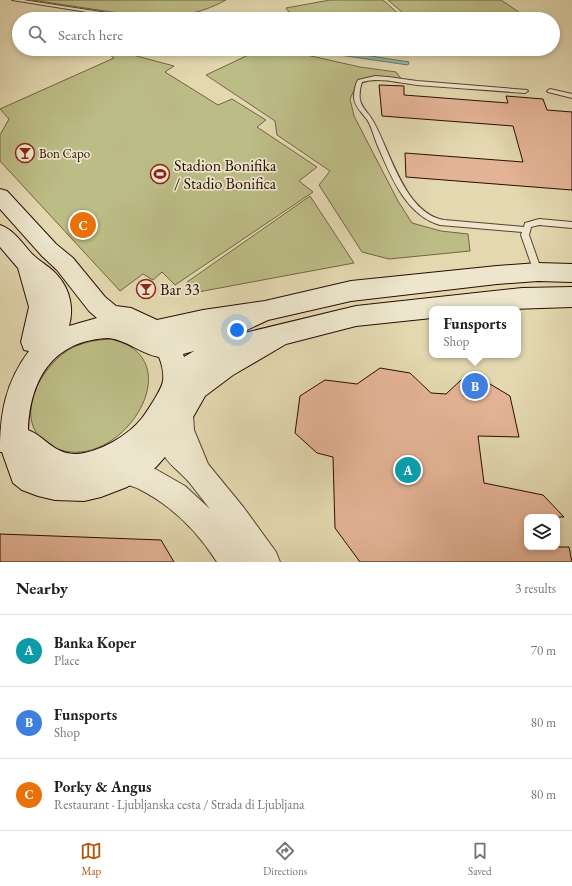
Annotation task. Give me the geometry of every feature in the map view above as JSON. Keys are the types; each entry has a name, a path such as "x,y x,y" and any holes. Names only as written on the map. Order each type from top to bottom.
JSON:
{"main road":[{"path":"0,196 49,250 65,264 97,304 111,315"},
{"path":"0,233 28,264 47,338"},
{"path":"429,308 356,316 213,352 193,366 173,409 141,462 125,472 98,485 76,487 47,484 28,478 5,451 0,416 3,398 16,375 33,357 47,338 98,328 120,329 152,344 161,339 208,336 265,311 352,291 422,282 538,272 572,273"},
{"path":"448,306 522,298 572,297"},
{"path":"6,370 47,338 77,318 96,315 111,315 130,318 145,324 161,339 173,361 173,409"},
{"path":"5,451 24,442 40,456 54,464 75,468 99,464 132,446 195,388 219,369 281,334"}],"street":[{"path":"173,409 172,446 183,460 197,472 234,518 266,562"},
{"path":"125,472 141,475 176,495 216,535 234,562"}],"lane":[{"path":"14,0 94,12"},
{"path":"525,90 416,83 390,78 367,78 360,81 356,91 357,99 363,112 370,120 403,191 411,203 422,212 433,220 526,230"},
{"path":"550,92 572,96"},
{"path":"538,272 525,235 528,225 539,222 572,225"}],"green space":[{"path":"32,0 226,0 196,12 114,12"},
{"path":"330,0 383,0 396,12 289,12 286,8"},
{"path":"388,0 501,0 519,12 402,12"},
{"name":"Stadion Bonifika / Stadio Bonifica","path":"112,56 137,56 174,66 165,72 218,105 232,99 266,120 257,127 317,167 299,181 313,192 175,285 162,272 153,280 143,274 120,291 0,161 0,135 9,119 0,109 114,58"},
{"path":"246,56 311,56 360,67 396,72 403,81 383,79 367,81 356,86 350,99 354,116 398,201 412,223 441,231 468,234 470,251 389,259 362,252 319,185 330,171 277,135 275,121 206,75"},
{"path":"310,196 354,263 198,292 187,282"},
{"path":"110,339 135,350 147,368 148,389 139,411 124,431 103,445 80,452 55,448 41,438 33,426 31,412 33,397 39,382 48,368 72,348 81,344"}],"water":[{"path":"346,56 371,56 409,62 408,65"}],"building":[{"path":"379,85 404,86 404,95 508,103 506,96 543,99 547,110 572,112 572,190 406,177 405,153 523,162 513,126 382,116"},
{"path":"380,368 410,373 431,393 446,394 461,380 485,381 510,396 519,437 478,436 484,483 543,495 564,517 560,517 560,514 524,514 524,550 560,550 560,547 569,547 572,562 360,562 335,528 333,457 317,453 295,433 300,396 325,380 357,384"},
{"path":"0,534 161,540 174,562 0,562"}],"place":[{"name":"Bon Capo","path":"25,153"},
{"name":"Stadion Bonifika / Stadio Bonifica","path":"160,174"},
{"name":"Porky & Angus","path":"83,225"},
{"name":"Bar 33","path":"146,289"},
{"name":"Funsports","path":"475,386"},
{"name":"Banka Koper","path":"408,470"}]}
